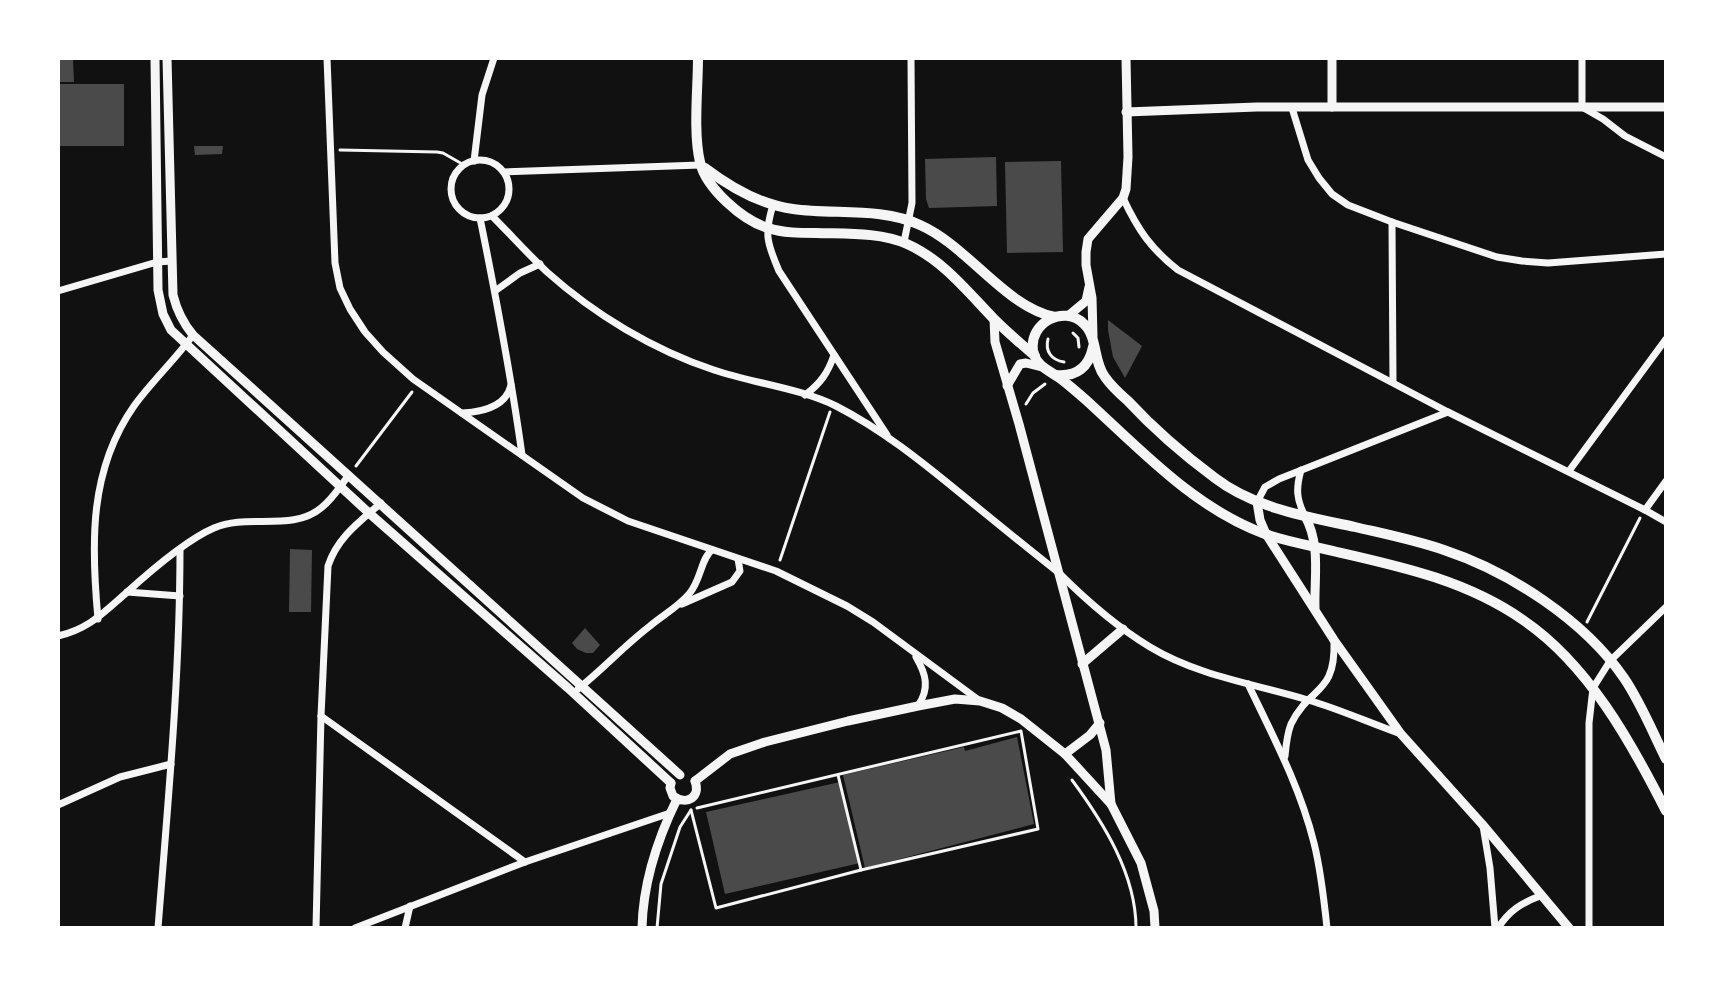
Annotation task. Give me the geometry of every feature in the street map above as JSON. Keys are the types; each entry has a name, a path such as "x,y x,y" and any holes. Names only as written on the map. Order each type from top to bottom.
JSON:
{"main road":[{"path":"698,58 700,165 728,204 766,228 862,235 904,242 925,253 943,266 1035,356 1042,367 1060,378 1201,501 1231,519 1266,534 1414,569 1470,589 1502,606 1563,652 1593,688 1666,811"},
{"path":"700,165 740,190 773,205 908,220 938,234 1028,308 1055,317 1068,316 1082,323 1090,333 1104,376 1168,440 1220,482 1257,502 1445,550 1480,564 1535,594 1582,632 1610,661 1625,680 1666,759"},
{"path":"1035,356 1033,345 1036,332 1055,317"},
{"path":"1060,378 1083,368 1090,360 1093,343"}],"street":[{"path":"155,58 158,290 163,314 171,330 369,513 578,689 680,775 689,775 697,789 693,797 685,801 677,799 671,792 671,783 578,689 381,503 193,335 183,322 173,295 167,58"},
{"path":"327,58 335,263 340,288 350,309 383,352 419,383 583,498 628,521 776,571 847,606 980,701"},
{"path":"474,161 482,95 494,58"},
{"path":"904,242 912,203 911,58"},
{"path":"1093,343 1093,310 1086,265 1088,239 1123,198 1126,189 1126,58"},
{"path":"1332,58 1332,107"},
{"path":"1582,58 1582,107"},
{"path":"1126,112 1257,107 1666,107"},
{"path":"1582,107 1625,136 1666,157"},
{"path":"1292,108 1308,160 1332,194 1348,205 1497,257 1522,261 1548,263 1666,254"},
{"path":"485,160 496,165 508,181 506,202 492,216 470,216 461,211 455,202 452,182 464,165 474,161 485,160"},
{"path":"504,172 700,165"},
{"path":"1123,198 1144,237 1160,256 1178,270 1666,522"},
{"path":"773,205 766,228 779,271 890,439"},
{"path":"492,216 540,264 589,304 660,348 710,369 833,405 890,439 1059,573 1123,629 1151,648 1182,664 1310,700 1401,734"},
{"path":"480,218 512,381 522,455"},
{"path":"1392,222 1393,382"},
{"path":"58,291 157,262 172,261"},
{"path":"495,291 520,273 540,264"},
{"path":"1068,316 1086,301 1089,284"},
{"path":"994,319 995,342 1100,723 1109,769 1111,804"},
{"path":"98,619 94,519 107,460 119,430 135,405 193,335"},
{"path":"1569,471 1666,339"},
{"path":"805,395 823,379 834,355"},
{"path":"1007,386 1020,364 1042,367"},
{"path":"462,413 479,412 494,406 510,391 512,381"},
{"path":"1448,412 1265,487 1257,502 1260,520 1315,612 1401,734 1569,928"},
{"path":"1301,470 1296,494 1309,523 1315,547 1315,612"},
{"path":"58,636 98,619 180,549 213,528 232,522 307,517 334,496 349,475"},
{"path":"1645,510 1666,481"},
{"path":"316,928 328,566 333,550 343,537 381,503"},
{"path":"158,928 171,764 180,549"},
{"path":"677,607 699,580 705,557 712,550"},
{"path":"578,689 648,627 677,607 732,582 740,571 738,559"},
{"path":"127,592 180,596"},
{"path":"1589,928 1589,723 1593,688 1610,661 1666,607"},
{"path":"1082,664 1123,629"},
{"path":"1284,758 1291,725 1299,711 1324,687 1331,675 1334,640"},
{"path":"913,651 924,670 927,684 918,706"},
{"path":"1248,684 1284,758 1303,808 1314,842 1327,928"},
{"path":"695,781 730,754 745,748 848,721 955,699 980,701 1002,708 1065,754 1111,804 1141,863 1154,911 1155,928"},
{"path":"321,716 525,862"},
{"path":"1065,754 1100,723"},
{"path":"58,805 120,777 171,764"},
{"path":"671,783 680,775"},
{"path":"642,928 651,866 677,799"},
{"path":"355,928 525,862 670,813"},
{"path":"1482,824 1496,928"},
{"path":"1496,928 1515,908 1540,896"},
{"path":"405,928 410,906"}],"lane":[{"path":"340,150 437,152 464,165"}],"path":[{"path":"1070,330 1079,342 1078,353"},
{"path":"1051,335 1047,344 1050,355 1059,361 1070,361"},
{"path":"1019,424 1033,393 1060,378"},
{"path":"349,475 419,383"},
{"path":"776,571 833,405"},
{"path":"1582,632 1645,510"},
{"path":"1013,725 1033,741"},
{"path":"691,810 1021,731"},
{"path":"691,810 716,908 1038,829 1021,731"},
{"path":"1065,770 1089,802 1120,859 1134,905 1136,928"},
{"path":"838,775 861,870"},
{"path":"657,928 661,884 680,827 696,801"}],"building":[{"path":"59,58 73,58 74,82 59,82"},
{"path":"58,84 124,84 124,146 58,146"},
{"path":"194,146 223,146 222,154 195,155"},
{"path":"996,157 997,206 929,208 925,159"},
{"path":"1061,161 1063,252 1007,253 1005,162"},
{"path":"1108,320 1142,346 1125,378 1113,357"},
{"path":"290,549 312,550 311,612 289,612"},
{"path":"585,628 600,645 593,653 577,649 572,643"},
{"path":"1017,737 1034,824 865,868 843,775 964,747 965,751"},
{"path":"840,782 860,863 725,894 706,812"}]}
